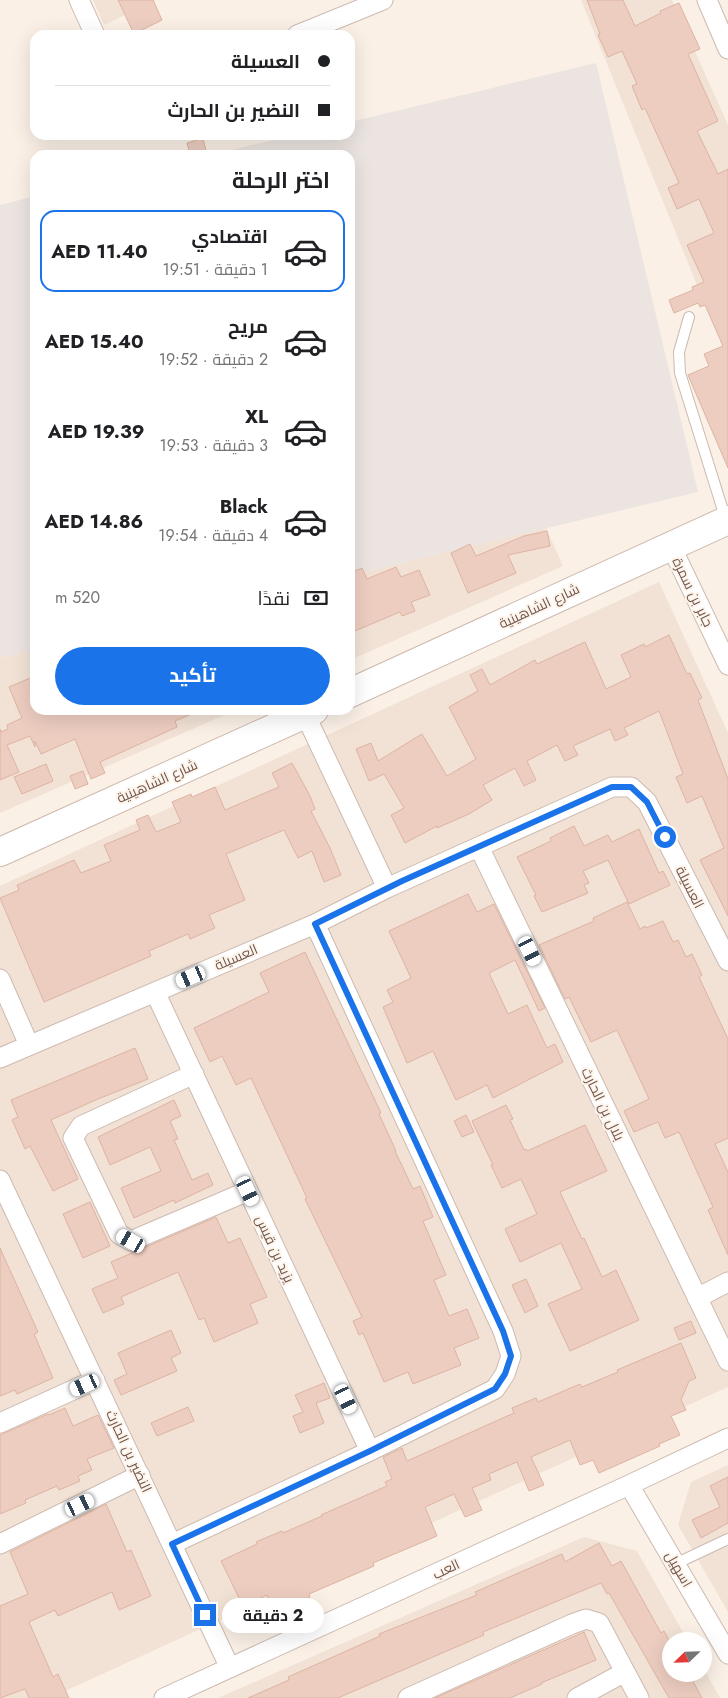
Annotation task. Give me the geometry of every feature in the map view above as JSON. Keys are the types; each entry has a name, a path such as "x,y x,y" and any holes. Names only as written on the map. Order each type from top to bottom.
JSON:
{"street":[{"path":"79,0 93,30"},
{"path":"309,30 383,0"},
{"path":"707,0 728,49"},
{"name":"شارع الشاهينية","path":"355,691 727,520"},
{"name":"جابر بن سمرة","path":"671,546 721,634 728,665"},
{"name":"شارع الشاهينية","path":"0,852 302,715"},
{"path":"310,715 387,888"},
{"name":"العسيلة","path":"0,1058 315,924 387,888 612,787 631,787 647,802 728,962"},
{"name":"بلال بن الحارث","path":"479,846 728,1361"},
{"path":"172,1544 370,1451 495,1389 505,1374 511,1356 503,1331 315,924"},
{"path":"0,979 29,1045"},
{"name":"يزيد بن قيس","path":"155,992 370,1451"},
{"path":"194,1074 81,1126 72,1138 119,1234 131,1241 248,1191"},
{"name":"النضير بن الحارث","path":"0,1180 230,1668"},
{"path":"697,1298 728,1282"},
{"path":"0,1422 95,1380"},
{"name":"العب","path":"164,1698 728,1438"},
{"path":"0,1544 140,1476"},
{"name":"اسهيل","path":"629,1485 728,1654"},
{"path":"408,1698 586,1619 599,1624 640,1698"},
{"path":"577,1698 625,1672"}],"lane":[{"path":"689,317 680,347 680,372 727,520"},
{"path":"676,1564 728,1538"}],"shaded area":[{"path":"93,0 156,0 104,25"},
{"path":"581,0 672,0 728,125 728,331 699,290"},
{"path":"596,63 698,492 355,574 355,150 231,150 273,140 355,140 355,121"},
{"path":"30,197 30,650 0,658 0,205"},
{"path":"546,528 563,566 355,658 355,574"},
{"path":"659,582 728,733 728,1387 50,1698 0,1698 0,886"},
{"path":"30,650 30,715 225,715 0,813 0,658"},
{"path":"728,1465 728,1612 678,1525 691,1482"},
{"path":"584,1537 637,1551 683,1632 662,1632 662,1682 711,1682 720,1698 218,1698"}],"building":[{"path":"118,0 153,0 162,20 142,30 132,30"},
{"path":"587,0 623,0 635,26 661,13 660,11 679,3 700,49 688,54 718,121 697,131 718,174 728,169 728,468 688,375 709,366 704,354 723,346 705,305 700,307 698,303 674,313 669,300 693,290 692,287 704,282 687,245 714,233 699,199 677,209 668,188 679,183 645,108 642,110 632,86 637,84 622,51 608,57 598,35 600,34"},
{"path":"203,140 206,150 189,150 187,143"},
{"path":"547,531 550,546 508,555 516,573 468,593 451,553 470,544 476,556 524,536"},
{"path":"396,567 401,577 419,570 430,595 411,602 415,611 402,616 400,612 355,631 355,571 362,568 367,579"},
{"path":"669,635 687,674 690,673 702,698 698,700 728,779 728,916 700,860 724,848 702,796 687,803 676,777 683,774 659,711 624,728 628,735 615,741 610,729 573,746 578,755 565,761 557,745 527,761 536,780 524,786 515,768 483,785 492,800 469,814 437,828 437,826 405,843 391,815 404,808 384,774 369,781 356,749 371,743 378,761 422,734 447,776 476,759 449,707 478,691 470,675 482,669 490,685 535,660 537,664 585,642 606,689 631,677 621,655 644,644 645,647"},
{"path":"30,678 30,715 189,715 175,721 177,727 100,762 105,773 91,779 75,739 41,754 35,741 35,747 30,736 7,745 19,772 0,780 0,729 1,732 8,729 7,725 22,718 9,687"},
{"path":"292,763 310,796 315,809 311,811 341,875 324,882 312,851 298,858 284,830 226,854 245,900 209,915 215,928 190,939 188,934 149,951 151,956 44,1002 0,898 19,890 17,885 74,860 81,873 111,861 104,845 140,830 136,820 148,815 156,832 181,822 172,802 191,794 192,797 215,787 225,810 279,787 272,773"},
{"path":"46,764 53,781 22,794 14,777"},
{"path":"83,771 88,784 75,789 70,776"},
{"path":"574,826 584,846 608,835 612,842 639,829 659,873 663,871 670,885 629,904 608,860 583,871 589,883 584,885 588,893 542,912 534,896 536,895 517,857 551,841 550,838"},
{"path":"468,894 477,912 494,904 545,1008 539,1011 515,960 489,973 508,1014 527,1005 547,1048 555,1044 563,1062 493,1098 487,1085 456,1100 433,1051 407,1063 383,1007 393,1002 387,990 411,978 389,931"},
{"path":"627,902 640,929 663,921 673,942 678,940 686,957 692,954 702,975 699,977 728,1039 728,1138 715,1144 728,1172 728,1255 708,1210 713,1207 679,1132 665,1138 658,1122 634,1132 624,1111 649,1099 617,1030 591,1042 569,997 565,999 539,945 594,921 593,918"},
{"path":"305,952 381,1113 379,1114 413,1189 420,1186 433,1217 423,1221 446,1275 434,1280 449,1316 467,1309 479,1338 454,1348 461,1365 413,1384 408,1372 384,1382 363,1333 359,1335 353,1321 362,1317 305,1199 307,1198 251,1078 236,1085 222,1056 210,1062 194,1028 269,992 260,973"},
{"path":"135,1048 148,1079 51,1120 78,1179 53,1191 30,1146 25,1149 12,1120 18,1117 11,1100"},
{"path":"174,1100 181,1116 170,1121 178,1139 174,1140 192,1180 208,1173 213,1185 175,1203 174,1200 134,1218 121,1188 161,1171 150,1147 110,1165 98,1137"},
{"path":"506,1105 513,1119 510,1120 524,1150 526,1149 527,1151 585,1125 607,1171 560,1192 602,1277 616,1270 639,1320 570,1351 548,1304 582,1289 561,1243 520,1262 505,1229 537,1214 521,1179 502,1188 472,1121"},
{"path":"466,1115 474,1132 462,1137 454,1121"},
{"path":"90,1202 110,1246 83,1258 63,1214"},
{"path":"216,1217 228,1243 240,1238 267,1297 250,1304 258,1323 214,1342 204,1318 199,1320 178,1272 121,1297 124,1304 103,1313 92,1289 118,1278 111,1262"},
{"path":"0,1248 38,1332 34,1334 53,1378 17,1394 15,1390 0,1396"},
{"path":"526,1279 538,1306 525,1313 512,1285"},
{"path":"691,1321 696,1333 679,1340 674,1328"},
{"path":"171,1330 181,1353 171,1358 177,1371 121,1395 114,1380 127,1374 118,1353"},
{"path":"681,1343 696,1378 689,1381 681,1400 686,1410 671,1416 680,1435 599,1473 593,1460 580,1465 570,1440 531,1457 544,1485 529,1491 517,1462 489,1474 491,1480 472,1488 482,1510 465,1517 454,1494 425,1507 437,1536 373,1563 374,1566 309,1594 310,1597 274,1612 267,1595 243,1606 221,1561 257,1544 256,1542 282,1531 283,1533 387,1486 385,1482 392,1479 383,1457 402,1448 407,1461 514,1413 512,1408 536,1398 538,1402 580,1384 582,1387"},
{"path":"324,1383 330,1398 316,1403 324,1423 300,1433 293,1416 303,1412 295,1395"},
{"path":"188,1407 194,1421 157,1436 151,1423"},
{"path":"65,1408 73,1426 98,1415 114,1448 87,1459 92,1470 78,1476 80,1481 59,1490 57,1486 25,1500 26,1503 0,1514 0,1435"},
{"path":"728,1477 728,1523 701,1538 692,1520 720,1507 710,1486"},
{"path":"106,1504 127,1552 131,1550 151,1596 119,1610 112,1592 58,1616 55,1610 29,1622 53,1677 58,1674 69,1698 29,1698 25,1689 0,1698 0,1606 28,1594 10,1552"},
{"path":"599,1543 612,1566 621,1561 662,1632 662,1682 693,1682 702,1698 669,1698 609,1593 607,1594 601,1583 483,1632 484,1635 338,1698 248,1698 289,1680 288,1677 380,1636 379,1634 477,1595 475,1592 562,1554 565,1562"},
{"path":"584,1632 596,1660 542,1684 510,1698 435,1698"}],"route":[{"path":"205,1615 172,1544 370,1451 495,1389 505,1374 511,1356 503,1331 315,924 402,881 612,787 631,787 647,802 665,837"}]}
